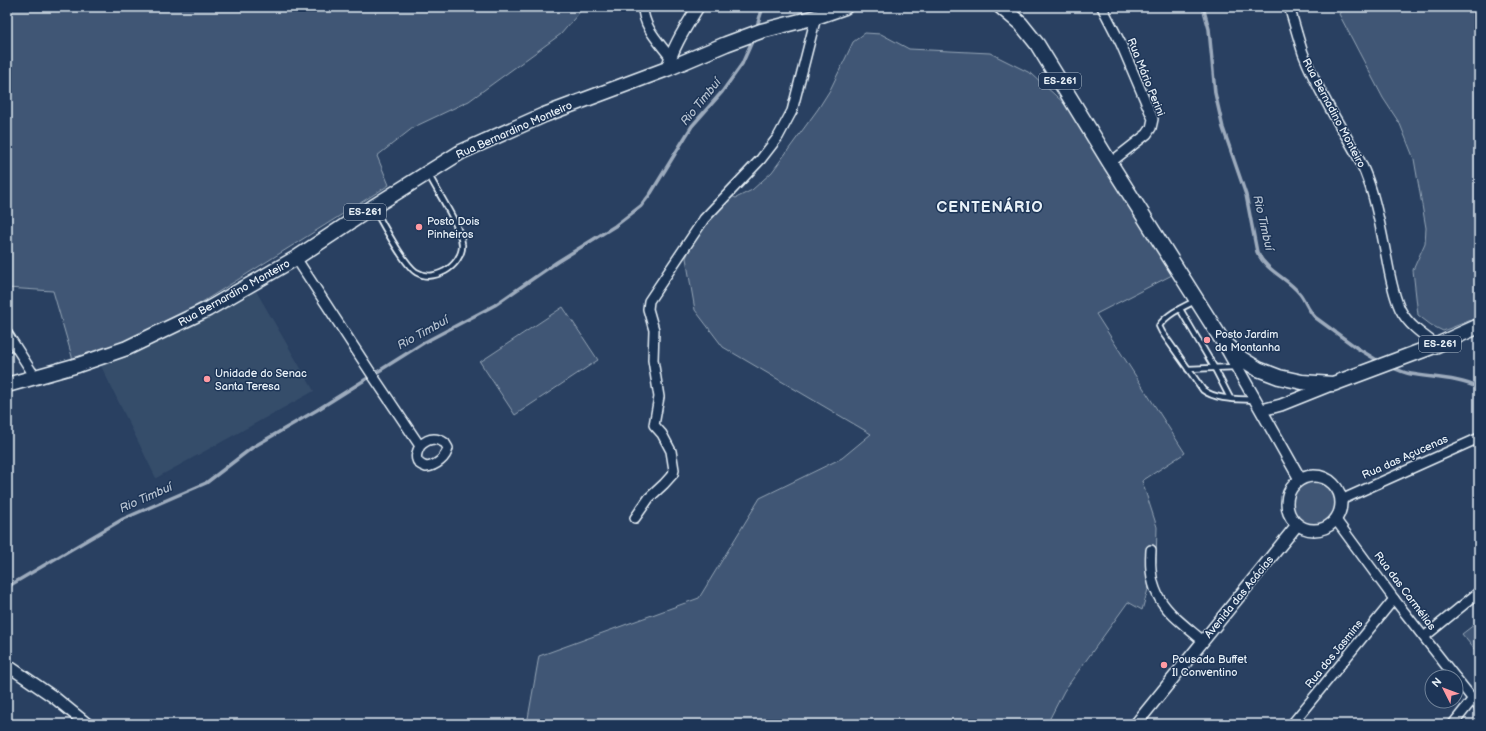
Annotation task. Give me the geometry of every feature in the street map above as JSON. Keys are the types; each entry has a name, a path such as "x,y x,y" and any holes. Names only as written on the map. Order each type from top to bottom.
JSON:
{"main road":[{"name":"Rua Bernardino Monteiro","path":"7,385 78,365 127,348 208,309 296,258 373,207 461,152 544,115 669,63 761,32 816,17 845,7"},
{"name":"ES-261","path":"1001,7 1021,24 1037,44 1110,164 1222,340 1242,358 1258,369 1279,377 1333,384 1437,345 1479,326"}],"street":[{"path":"643,7 644,20 669,63"},
{"path":"669,63 682,34 698,7"},
{"name":"Rua Mário Perini","path":"1102,7 1121,44 1153,119 1152,128 1147,134 1110,164"},
{"name":"Rua Bernadino Monteiro","path":"1289,7 1303,53 1314,78 1352,145 1363,167 1370,186 1379,216 1391,282 1400,309 1406,319 1416,330 1437,345"},
{"path":"635,518 649,498 669,480 674,470 670,451 662,434 654,425 659,396 653,360 654,330 648,309 649,301 704,219 761,159 778,137 792,112 816,17"},
{"path":"296,258 420,446"},
{"path":"7,333 35,377"},
{"path":"1222,340 1300,479"},
{"path":"1259,406 1281,405 1333,384"},
{"name":"Rua das Açucenas","path":"1341,500 1479,438"},
{"path":"1310,476 1321,477 1331,481 1338,489 1341,500 1340,510 1336,520 1328,527 1317,531 1306,530 1297,525 1290,517 1286,507 1287,496 1292,486 1300,479 1310,476"},
{"name":"Rua das Carmélias","path":"1336,520 1448,669"},
{"name":"Avenida das Acácias","path":"1136,724 1297,525"},
{"path":"1151,550 1150,563 1152,576 1156,592 1162,604 1169,613 1203,641"},
{"path":"1424,637 1479,592"},
{"name":"Rua dos Jasmins","path":"1292,724 1394,599"},
{"path":"7,665 55,698 87,724"},
{"name":"Rua das Carmélias","path":"1464,690 1479,707"},
{"path":"1453,724 1472,700"}],"lane":[{"path":"373,207 408,264 416,272 427,276 438,274 450,268 459,258 463,245 460,233 428,173"},
{"path":"1196,300 1163,321 1160,326 1162,332 1188,370 1203,390 1208,394 1259,406"},
{"path":"1180,309 1214,367 1230,398"},
{"path":"1188,370 1214,367 1237,367"}],"shaded area":[{"path":"7,7 584,7 561,34 469,101 414,127 377,156 389,185 172,321 135,338 73,360 53,291 7,288"},
{"path":"1344,7 1479,7 1479,317 1443,331 1431,325 1418,315 1413,270 1425,243 1426,228 1414,159 1400,124 1383,98 1339,14"},
{"path":"865,33 881,34 909,49 990,53 1032,74 1078,116 1174,274 1096,314 1185,453 1142,481 1157,527 1156,562 1142,610 1128,602 1064,691 1047,724 527,724 539,656 699,598 760,498 842,458 871,434 723,347 695,310 686,258 700,225 725,193 736,198 752,190 772,172 830,90 853,42"},
{"name":"Unidade do Senac Santa Teresa","path":"256,291 314,391 156,478 101,366"},
{"path":"563,307 598,360 515,415 480,362"},
{"path":"1309,482 1317,482 1322,483 1329,488 1334,495 1334,513 1329,520 1322,525 1309,526 1301,523 1294,516 1291,508 1291,500 1294,492 1301,485"},
{"path":"1479,621 1479,655 1462,634"}],"waterway":[{"name":"Rio Timbuí","path":"756,29 763,7"},
{"name":"Rio Timbuí","path":"1203,7 1209,29 1215,93 1223,128 1246,195 1257,252 1261,259 1272,270 1295,288 1316,318 1357,348 1380,362"},
{"name":"Rio Timbuí","path":"7,587 123,519 206,483 253,447 317,410 425,342 495,305 557,262 615,226 641,206 651,193 692,126 722,92 742,64 754,37"},
{"name":"Rio Timbuí","path":"1391,367 1403,372 1455,380 1479,388"}],"place":[{"name":"Posto Dois Pinheiros","path":"419,227"},
{"name":"Posto Jardim da Montanha","path":"1207,340"},
{"name":"Unidade do Senac Santa Teresa","path":"207,379"},
{"name":"Pousada Buffet Il Conventino","path":"1164,665"}],"district":[{"name":"CENTENÁRIO","path":"990,207"}]}
